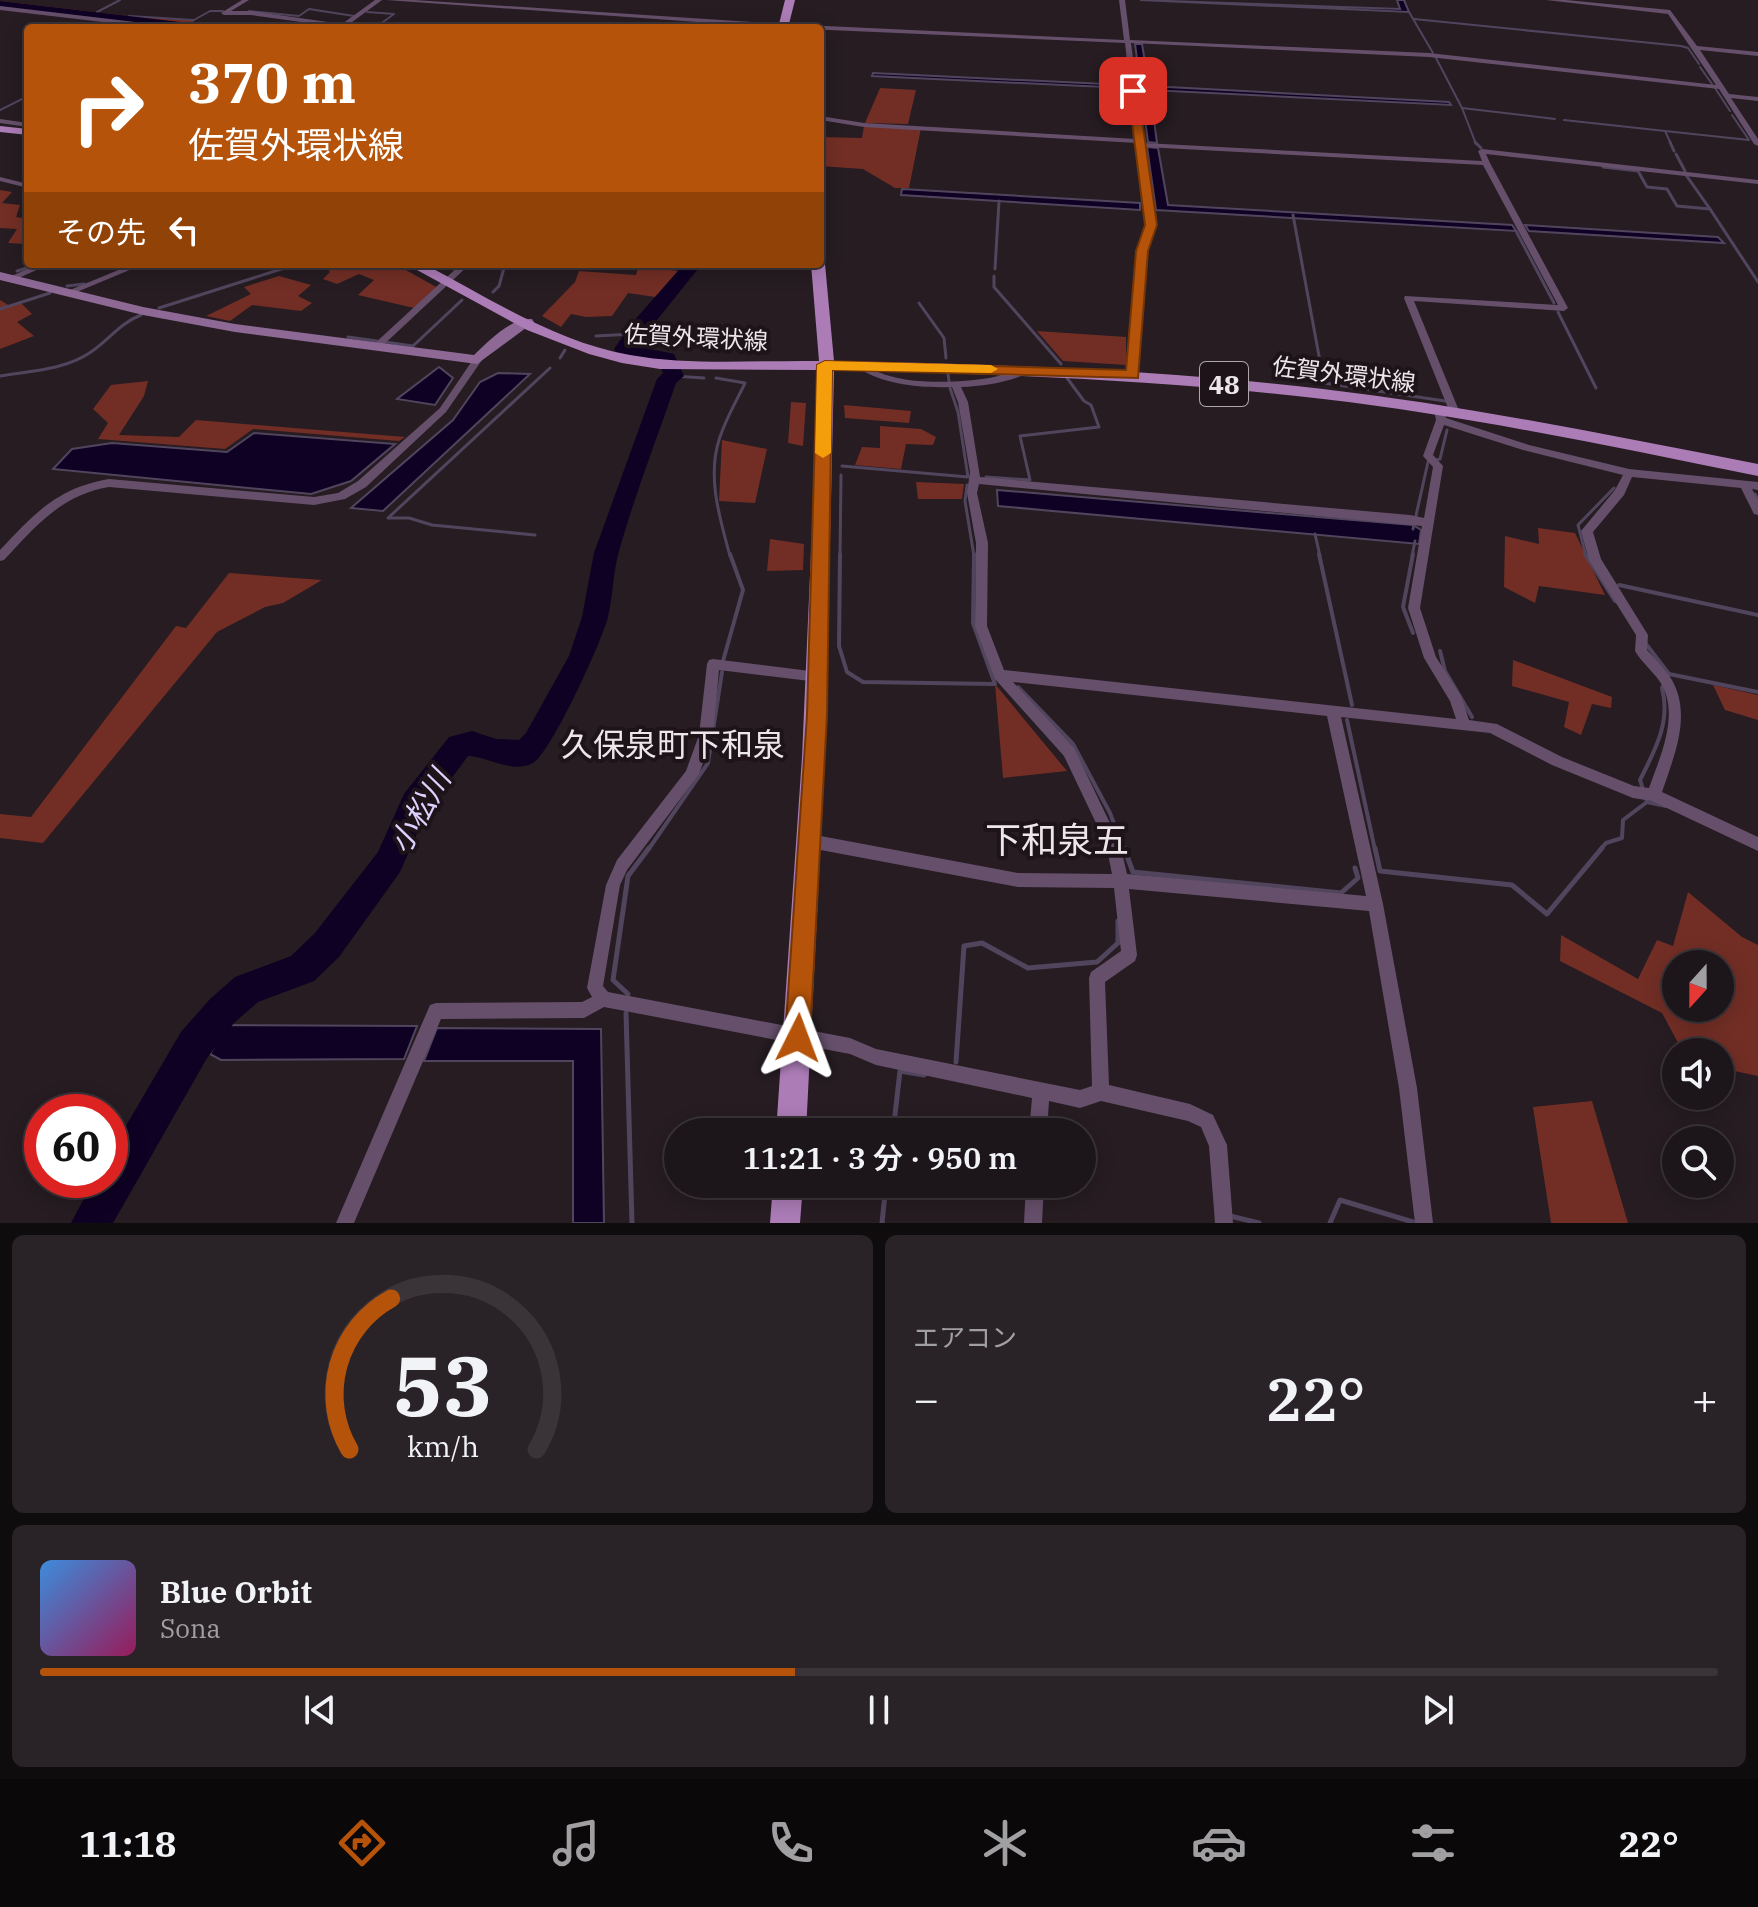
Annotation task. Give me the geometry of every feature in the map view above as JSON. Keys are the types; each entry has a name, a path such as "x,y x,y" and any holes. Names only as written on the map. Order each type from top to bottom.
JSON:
{"main road":[{"path":"784,24 790,0"},
{"path":"0,129 24,132"},
{"name":"佐賀外環状線","path":"421,268 527,322 592,351 625,360 660,364 825,365 1133,375 1325,394 1758,470"},
{"path":"792,1118 818,677 825,365 823,290 819,268"},
{"path":"785,1223 787,1198"}],"street":[{"path":"246,0 224,13 251,13 322,24"},
{"path":"346,24 379,0"},
{"path":"389,0 737,24"},
{"path":"1122,0 1135,41 1151,225 1142,251 1133,375"},
{"path":"1549,0 1670,12 1758,144"},
{"path":"0,8 135,24"},
{"path":"824,29 1429,55 1719,87"},
{"path":"1695,48 1758,54"},
{"path":"1726,96 1758,99"},
{"path":"824,119 864,125 1146,144 1486,163"},
{"path":"0,121 24,124"},
{"path":"1464,724 1456,700 1430,658 1414,608 1438,466 1428,456 1445,414 1408,298 1564,308 1482,151 1758,182"},
{"path":"0,179 24,185"},
{"path":"6,277 34,268"},
{"path":"69,292 130,268"},
{"path":"376,347 462,268"},
{"path":"6,277 143,311 235,328 477,360"},
{"path":"0,557 51,505 88,484 109,483 314,501 341,496 362,484 427,427 443,410 477,360 496,341 527,322"},
{"path":"861,366 883,378 955,384 1018,376 1028,370"},
{"path":"955,384 963,402 975,480 972,493 982,543 981,626 999,675 1069,752 1113,844 1121,881 1129,955 1097,978 1101,1092"},
{"path":"1445,414 1527,448 1629,473 1758,486"},
{"path":"1629,473 1620,492 1587,531 1595,560 1642,639 1641,651 1665,680 1674,702 1671,739 1654,795"},
{"path":"975,480 1429,523"},
{"path":"1745,485 1758,511"},
{"path":"603,999 595,988 613,885 622,865 692,774 706,735 713,664 818,677"},
{"path":"999,675 1492,728 1557,761 1633,792 1654,795 1758,844"},
{"path":"1333,711 1375,904 1408,1088 1424,1223"},
{"path":"810,841 1018,880 1121,881 1375,904"},
{"path":"345,1223 436,1011 584,1010 603,999 850,1046 876,1057 1080,1099 1101,1092 1190,1113 1207,1121 1218,1145 1224,1223"},
{"path":"1039,1118 1041,1091"},
{"path":"1033,1223 1034,1198"}],"shaded area":[{"path":"1140,0 1400,9 1397,0 1404,0 1409,12"},
{"path":"0,1 194,20 193,23 166,23 0,4"},
{"path":"1135,44 1142,44 1149,86 1449,102 1451,105 1150,90 1157,143 1148,142"},
{"path":"873,73 1126,85 1126,88 872,76"},
{"path":"880,88 916,90 908,124 865,123"},
{"path":"864,126 921,128 909,188 895,188 863,169 824,166 824,137 862,138"},
{"path":"1147,147 1158,148 1168,205 1512,225 1516,231 1156,210"},
{"path":"902,189 1140,203 1140,210 901,195"},
{"path":"0,190 12,192 2,203 20,205 16,217 24,218 24,244 8,243 17,229 0,228"},
{"path":"1525,225 1718,237 1724,243 1529,231"},
{"path":"327,268 402,268 438,288 414,308 358,295 374,280 359,274 337,284 323,279 330,272"},
{"path":"638,268 685,272 662,298 628,293 612,316 571,314 561,327 542,316 575,282 579,271 636,275"},
{"path":"279,276 311,285 298,296 312,303 301,311 252,305 230,321 206,316 251,294 244,287"},
{"path":"0,300 10,306 21,303 32,314 17,322 34,336 0,349"},
{"path":"1037,331 1126,337 1126,365 1063,361"},
{"path":"439,367 453,378 435,405 397,399"},
{"path":"498,373 530,374 383,511 351,508 453,420 480,382"},
{"path":"148,381 144,396 119,435 179,437 196,420 405,437 399,441 253,429 225,449 98,439 108,423 93,409 111,385"},
{"path":"791,402 806,403 803,446 788,443"},
{"path":"844,405 911,411 909,423 845,418"},
{"path":"880,426 921,429 936,437 933,445 906,444 901,469 855,465 862,447 880,448"},
{"path":"254,433 395,444 351,481 311,494 53,469 72,449 112,443 227,452"},
{"path":"722,440 767,449 755,503 719,501"},
{"path":"916,482 964,484 962,499 918,499"},
{"path":"997,490 1413,525 1421,530 1419,544 998,506"},
{"path":"1538,528 1575,533 1605,595 1539,586 1535,603 1504,587 1505,536 1539,544"},
{"path":"770,539 804,544 803,570 767,571"},
{"path":"229,573 322,580 283,603 265,607 217,632 43,843 0,838 0,814 31,817 176,626 186,628"},
{"path":"1513,660 1612,697 1611,708 1592,704 1581,735 1564,727 1569,702 1512,686"},
{"path":"995,684 1067,771 1003,778"},
{"path":"1713,685 1758,695 1758,720 1725,710"},
{"path":"1688,892 1742,937 1758,945 1758,1076 1734,1071 1734,1038 1675,1038 1667,1022 1734,1022 1734,950 1662,950 1662,1013 1560,961 1561,935 1638,979 1657,940 1673,946"},
{"path":"227,1025 417,1026 404,1059 221,1060 210,1054"},
{"path":"437,1028 601,1029 604,1223 573,1223 573,1061 424,1061"},
{"path":"1592,1101 1628,1223 1551,1223 1533,1107"}],"waterway":[{"path":"97,12 120,0"},
{"name":"小松川","path":"0,5 163,24"},
{"path":"249,11 299,16 309,9 354,16"},
{"path":"129,16 194,20 210,11 223,11"},
{"path":"367,12 394,14 380,24"},
{"path":"1409,12 1433,53"},
{"path":"1414,19 1681,46 1688,48 1699,64"},
{"path":"1436,58 1462,108"},
{"path":"1700,67 1712,84"},
{"path":"1715,88 1730,111"},
{"path":"0,110 24,98"},
{"path":"1462,108 1555,119"},
{"path":"1462,108 1475,142"},
{"path":"1665,131 1749,140 1732,115"},
{"path":"1564,120 1665,131"},
{"path":"1665,131 1671,144"},
{"path":"1475,142 1481,148"},
{"path":"1670,142 1674,151"},
{"path":"1676,154 1685,171"},
{"path":"1603,167 1638,171 1647,187 1667,189 1677,206 1710,209"},
{"path":"1686,175 1710,209"},
{"path":"995,269 999,201"},
{"path":"1710,209 1758,282"},
{"path":"1293,215 1324,383 1445,401"},
{"path":"1516,231 1554,303"},
{"path":"17,271 27,268"},
{"path":"159,308 284,268"},
{"path":"493,292 499,286 504,268"},
{"name":"小松川","path":"91,1223 194,1045 222,1011 247,989 302,969 327,945 389,862 415,804 459,746 472,743 496,752 525,753 536,742 558,696 581,659 595,617 606,553 667,379 674,376 667,358 624,349 690,268"},
{"path":"994,276 994,287 1061,364"},
{"path":"67,286 84,284"},
{"path":"0,309 50,293"},
{"path":"385,342 413,346 462,300"},
{"path":"919,303 944,338 946,358"},
{"path":"1558,312 1596,388"},
{"path":"0,376 70,363 141,315"},
{"path":"596,336 633,334"},
{"path":"348,337 377,341"},
{"path":"560,358 565,350"},
{"path":"535,535 432,525 409,518 388,518 550,368"},
{"path":"948,374 949,381"},
{"path":"674,376 704,378"},
{"path":"716,378 745,383 721,433 714,469 716,498 730,556"},
{"path":"986,477 1030,480 1020,436 1099,427 1091,405 1084,401 1067,378"},
{"path":"842,466 968,477 958,412 950,388"},
{"path":"1413,529 1428,462 1440,459 1447,430"},
{"path":"840,556 841,475"},
{"path":"967,485 965,501 974,556"},
{"path":"1586,555 1578,525 1614,488"},
{"path":"1755,494 1758,499"},
{"path":"1315,534 1320,556"},
{"path":"1412,556 1415,541"},
{"path":"723,661 743,590 730,554"},
{"path":"840,554 839,646 847,672 863,682 995,684 973,623 974,556"},
{"path":"1319,554 1352,705"},
{"path":"1413,554 1403,607 1413,633"},
{"path":"1586,555 1615,601"},
{"path":"1619,585 1758,615"},
{"path":"1646,644 1669,674"},
{"path":"1440,651 1445,671 1472,717"},
{"path":"648,850 708,763 722,672"},
{"path":"1647,802 1640,780 1660,736 1664,712 1662,688 1669,674"},
{"path":"1669,674 1758,692"},
{"path":"1018,687 1073,744 1110,813 1124,850"},
{"path":"1347,720 1375,850"},
{"path":"1600,850 1606,843 1622,838 1623,820 1647,802"},
{"path":"1647,802 1666,806"},
{"path":"628,994 613,980 628,876 649,848"},
{"path":"1124,848 1133,872 1341,893 1358,878 1355,868"},
{"path":"1375,848 1380,871 1512,885 1547,914 1602,848"},
{"path":"956,1062 964,946 982,943 1028,968 1097,962 1118,943 1118,921"},
{"path":"626,1013 632,1223"},
{"path":"895,1118 900,1071 924,1075"},
{"path":"882,1223 885,1198"},
{"path":"1330,1223 1340,1200 1413,1222"},
{"path":"1230,1216 1259,1223"}],"slow traffic":[{"path":"823,453 825,365 991,369"}],"district":[{"name":"久保泉町下和泉","path":"673,744"},
{"name":"下和泉五","path":"1057,839"}],"route":[{"path":"798,1038 817,715 825,365 1133,375 1142,251 1151,225 1133,91"}]}
